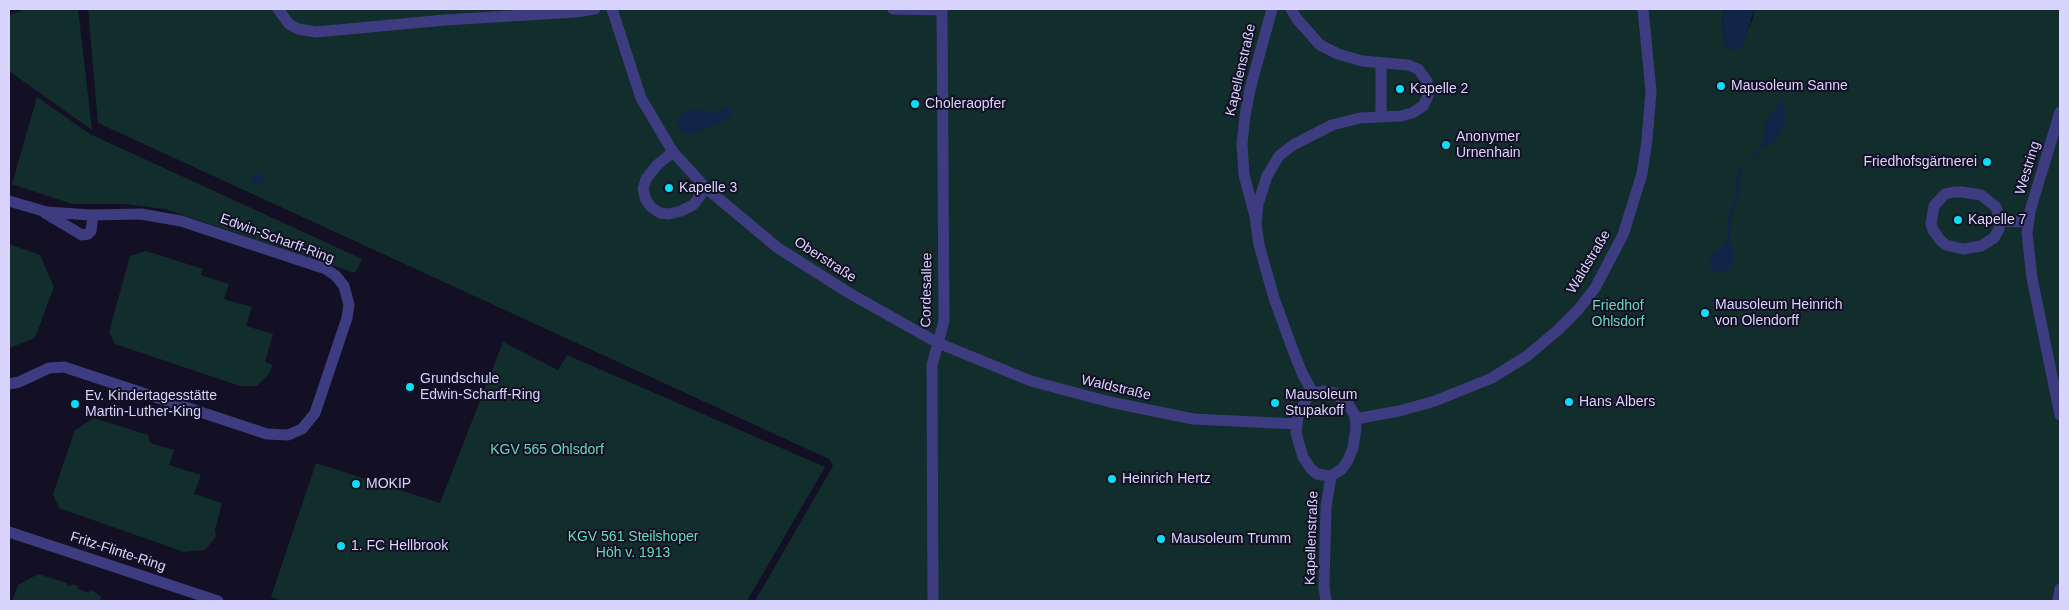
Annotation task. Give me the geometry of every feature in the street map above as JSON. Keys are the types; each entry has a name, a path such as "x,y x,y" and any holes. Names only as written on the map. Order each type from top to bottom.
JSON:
{"street":[{"path":"278,9 289,24 298,29 316,32 595,9"},
{"name":"Oberstraße","path":"612,9 641,98 673,152 706,188 778,248 849,293 938,343"},
{"path":"893,9 942,9"},
{"name":"Cordesallee","path":"933,601 932,365 944,321 942,9"},
{"name":"Kapellenstraße","path":"1272,9 1250,89 1242,144 1244,175 1259,245 1280,315 1302,372 1313,392"},
{"name":"Kapellenstraße","path":"1256,226 1258,204 1267,176 1279,156 1293,145 1332,125 1360,118 1401,116 1416,112 1426,102 1429,90 1425,77 1418,69 1408,65 1382,64 1338,54 1320,45 1297,19 1291,9"},
{"name":"Waldstraße","path":"1356,420 1399,412 1435,401 1492,378 1527,356 1558,330 1578,310 1595,288 1623,235 1642,174 1651,91 1643,9"},
{"path":"1381,116 1382,64"},
{"name":"Westring","path":"2027,228 2060,112"},
{"path":"673,152 657,165 646,178 643,189 646,200 651,207 660,213 669,214 681,211 693,205 706,188"},
{"path":"1962,192 1973,193 1987,199 1996,207 2000,221 1999,229 1994,238 1981,246 1963,249 1954,248 1940,240 1933,230 1931,217 1934,206 1945,194 1962,192"},
{"name":"Edwin-Scharff-Ring","path":"9,201 44,212 93,215 141,214 176,220 322,268 336,276 347,293 348,314 314,417 299,431 288,435 275,436 64,368 49,368 19,382 9,384"},
{"name":"Edwin-Scharff-Ring","path":"44,212 82,236 91,231 93,215"},
{"path":"2000,221 2027,228 2032,278 2060,415"},
{"name":"Waldstraße","path":"938,343 1031,381 1142,410 1212,421 1296,424"},
{"path":"1313,392 1330,392 1342,398 1354,412 1356,420 1356,436 1352,454 1342,469 1331,476 1317,474 1303,457 1297,441 1296,424 1301,408 1307,398 1313,392"},
{"name":"Kapellenstraße","path":"1326,601 1324,587 1326,507 1331,476"},
{"name":"Fritz-Flinte-Ring","path":"9,532 218,601"},
{"path":"2058,601 2060,589"}],"green space":[{"path":"26,9 78,9 92,130 9,71 9,15"},
{"name":"Friedhof Ohlsdorf","path":"88,9 1725,9 1722,19 1724,44 1741,47 1753,18 1754,9 2060,9 2060,601 755,601 833,466 829,459 98,123"},
{"path":"37,97 90,134 362,259 355,273 165,209 124,204 72,204 12,184"},
{"path":"9,244 40,255 54,287 35,338 9,348"},
{"path":"146,251 203,269 201,275 229,284 224,299 252,307 246,326 273,334 265,362 273,365 268,375 257,386 240,386 115,344 109,332 130,256"},
{"path":"503,342 558,370 567,355 825,467 747,601 283,601 271,597 316,463 440,503"},
{"path":"94,418 148,435 150,443 174,450 169,465 201,475 194,494 222,503 215,530 216,536 205,550 184,552 59,508 53,494 75,430"},
{"path":"38,574 67,583 67,585 78,586 77,588 89,593 90,590 101,596 100,600 104,601 12,601 18,585"}],"water":[{"path":"1725,9 1754,9 1746,37 1741,47 1736,51 1729,49 1724,44 1722,19"},
{"path":"1780,101 1784,101 1785,125 1776,140 1767,146 1762,146 1765,120 1777,108"},
{"path":"728,107 733,112 727,120 692,134 684,133 679,129 677,118 683,113 693,110 715,111"},
{"path":"257,173 263,179 257,185 251,179"},
{"path":"1728,241 1734,249 1734,262 1728,270 1719,272 1712,269 1710,264 1711,256"}],"waterway":[{"path":"1753,158 1762,146"},
{"path":"1728,241 1730,216 1738,192 1739,172 1744,166"}],"place":[{"name":"Mausoleum Sanne","path":"1721,86"},
{"name":"Kapelle 2","path":"1400,89"},
{"name":"Choleraopfer","path":"915,104"},
{"name":"Anonymer Urnenhain","path":"1446,145"},
{"name":"Friedhofsgärtnerei","path":"1987,162"},
{"name":"Kapelle 3","path":"669,188"},
{"name":"Kapelle 7","path":"1958,220"},
{"name":"Mausoleum Heinrich von Olendorff","path":"1705,313"},
{"name":"Grundschule Edwin-Scharff-Ring","path":"410,387"},
{"name":"Hans Albers","path":"1569,402"},
{"name":"Mausoleum Stupakoff","path":"1275,403"},
{"name":"Ev. Kindertagesstätte Martin-Luther-King","path":"75,404"},
{"name":"Heinrich Hertz","path":"1112,479"},
{"name":"MOKIP","path":"356,484"},
{"name":"Mausoleum Trumm","path":"1161,539"},
{"name":"1. FC Hellbrook","path":"341,546"}],"park label":[{"name":"KGV 565 Ohlsdorf","path":"547,450"},
{"name":"KGV 561 Steilshoper Höh v. 1913","path":"633,546"}]}
